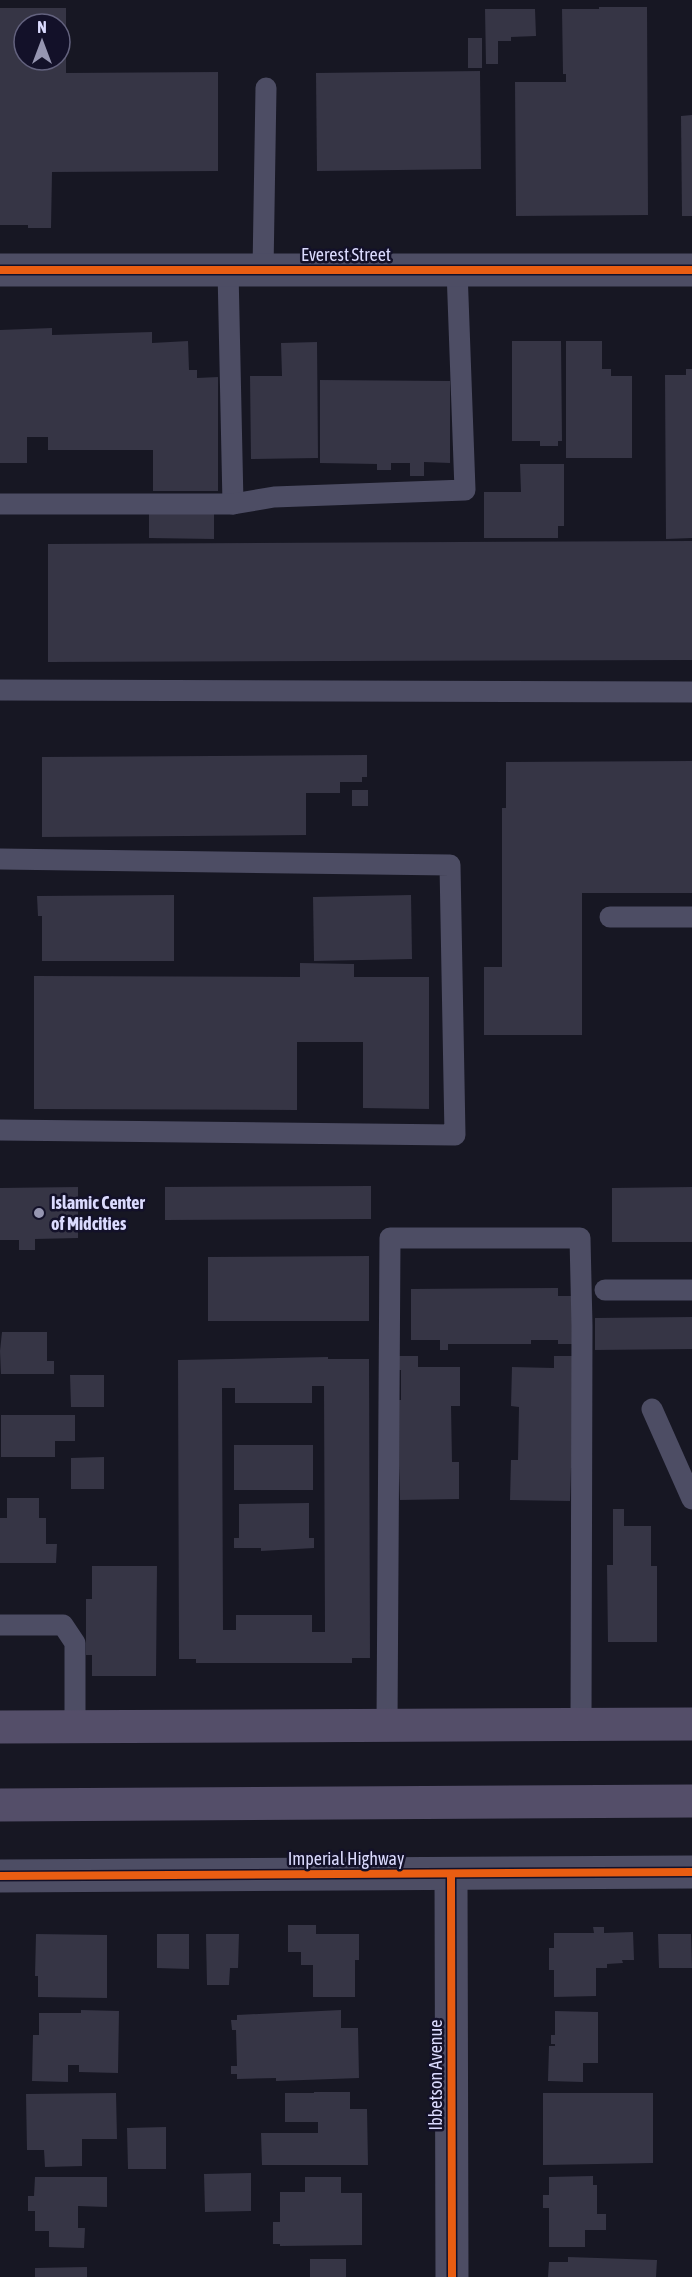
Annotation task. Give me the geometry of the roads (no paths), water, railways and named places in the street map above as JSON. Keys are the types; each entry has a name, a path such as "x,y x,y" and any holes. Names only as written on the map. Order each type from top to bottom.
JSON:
{"main road":[{"path":"0,1727 692,1724"},
{"path":"0,1805 692,1801"}],"street":[{"name":"Everest Street","path":"0,270 692,270"},
{"name":"Imperial Highway","path":"0,1876 692,1872"},
{"name":"Ibbetson Avenue","path":"451,1874 452,2277"}],"lane":[{"path":"262,270 266,88"},
{"path":"228,270 233,504"},
{"path":"0,504 233,504 274,497 465,490 457,270"},
{"path":"0,690 692,692"},
{"path":"0,859 450,865 455,1135 0,1130"},
{"path":"610,917 692,917"},
{"path":"387,1726 390,1238 580,1238 582,1326 581,1726"},
{"path":"605,1290 692,1290"},
{"path":"652,1409 692,1499"},
{"path":"0,1625 63,1625 75,1643 75,1727"}],"place":[{"name":"Islamic Center of Midcities","path":"39,1213"}]}
